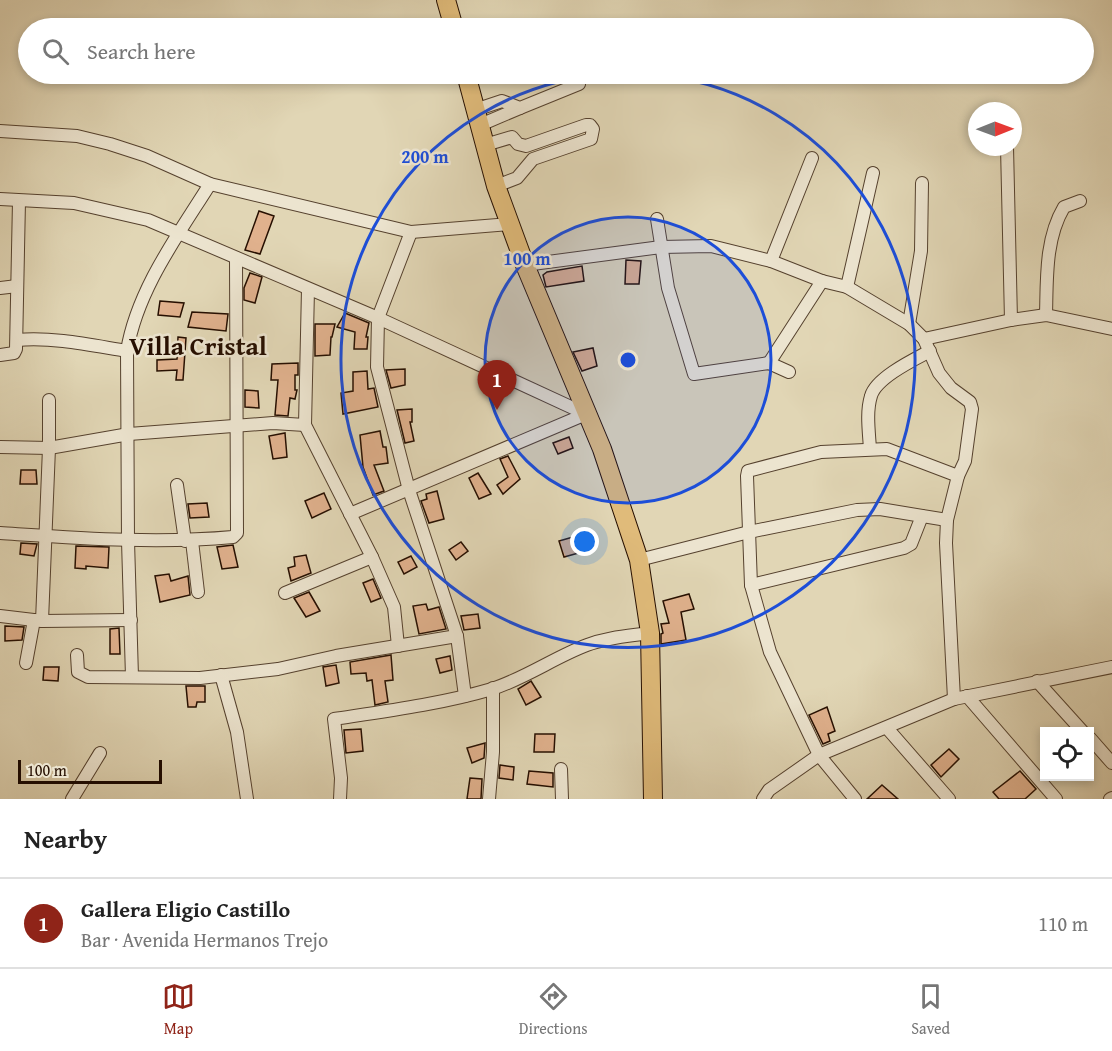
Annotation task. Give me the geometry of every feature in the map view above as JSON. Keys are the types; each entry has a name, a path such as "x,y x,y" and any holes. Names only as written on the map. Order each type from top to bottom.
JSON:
{"main road":[{"path":"446,0 451,18"},
{"path":"469,84 496,186 525,265 605,458 639,560 650,633 653,799"}],"street":[{"path":"478,118 502,101 520,108 579,84"},
{"path":"485,145 512,137 518,144 526,146 586,125 590,125 593,129 591,139 533,159 517,178 496,186"},
{"path":"0,131 77,136 110,144 147,156 210,184 411,232 510,224"},
{"path":"531,144 533,159"},
{"path":"1007,156 1011,320"},
{"path":"771,261 812,158"},
{"path":"847,287 873,173"},
{"path":"909,324 921,251 922,183"},
{"path":"132,677 128,541 127,351 131,330 153,279 210,184"},
{"path":"0,199 74,203 148,220 178,235 378,318 586,414"},
{"path":"0,355 14,353 17,340 19,201"},
{"path":"1046,315 1047,261 1055,230 1064,207 1080,201"},
{"path":"657,219 668,288 694,374 769,363 789,372"},
{"path":"411,232 378,318 377,367 409,490 457,636 465,696"},
{"path":"525,265 661,247 711,246 771,261 822,281 847,287 909,324 924,339 939,373 951,388 970,402 972,409 965,461 946,520 946,543 960,697 1056,799"},
{"path":"0,533 128,541 188,541 233,537 237,533 236,258"},
{"path":"769,363 822,281"},
{"path":"0,288 17,286"},
{"path":"308,289 305,425 372,557 394,607 398,646"},
{"path":"924,339 1011,320 1046,315 1112,329"},
{"path":"17,340 39,338 62,340 127,351"},
{"path":"870,448 871,394 879,382 930,351"},
{"path":"26,663 38,621 45,536 49,400"},
{"path":"350,514 586,414"},
{"path":"0,447 49,448 129,434 273,423 305,425"},
{"path":"855,799 819,755 770,652 751,585 747,476 751,469 821,452 870,448 887,449 958,477"},
{"path":"177,485 198,592"},
{"path":"639,560 749,532 857,510 880,509 946,520"},
{"path":"751,585 904,548 911,544 922,516"},
{"path":"285,593 372,557"},
{"path":"0,616 38,621 131,620"},
{"path":"339,799 340,778 334,719 465,696 528,675 587,645 614,637 650,633"},
{"path":"77,655 78,672 88,677 176,679 278,669 336,656 457,636"},
{"path":"763,799 769,790 819,755 960,697 1112,667"},
{"path":"221,675 237,732 247,799"},
{"path":"1037,681 1078,727"},
{"path":"489,799 493,752 493,688"},
{"path":"887,728 949,799"},
{"path":"1094,743 1112,763"},
{"path":"72,799 99,753"},
{"path":"561,769 562,799"}],"building":[{"path":"259,211 274,216 260,254 245,250"},
{"path":"626,260 641,261 639,284 625,284"},
{"path":"582,266 584,281 546,287 543,275 547,272"},
{"path":"250,273 262,277 255,303 244,300 244,288"},
{"path":"160,301 184,303 180,317 158,315"},
{"path":"192,312 228,314 226,331 188,327"},
{"path":"345,313 369,323 366,337 368,337 367,349 354,349 355,332 337,327"},
{"path":"315,324 335,324 331,337 330,355 315,356"},
{"path":"178,337 186,338 183,380 176,380 177,370 157,371 157,360 177,359"},
{"path":"593,348 597,366 582,371 573,352"},
{"path":"298,363 298,375 295,375 295,390 297,390 295,399 290,398 288,416 275,415 278,380 271,380 272,364"},
{"path":"405,369 405,385 391,388 386,370"},
{"path":"367,371 368,389 374,388 378,407 343,414 341,393 353,391 353,372"},
{"path":"245,390 258,391 259,408 245,407"},
{"path":"412,409 412,422 410,422 414,441 405,443 397,410"},
{"path":"380,431 383,447 386,447 388,463 374,465 384,491 373,495 363,467 360,435"},
{"path":"285,433 287,457 273,459 269,436"},
{"path":"569,437 573,448 558,454 553,443"},
{"path":"508,456 520,479 503,494 497,485 508,477 500,459"},
{"path":"21,470 36,470 37,484 20,484"},
{"path":"478,473 491,494 479,499 469,478"},
{"path":"437,491 444,519 429,523 421,501 427,499 426,494"},
{"path":"324,493 331,509 312,518 305,501"},
{"path":"207,503 209,517 190,518 188,504"},
{"path":"587,533 593,549 564,557 559,541"},
{"path":"461,542 468,551 456,560 449,550"},
{"path":"21,543 37,544 34,556 20,554"},
{"path":"233,545 238,567 222,569 217,547"},
{"path":"76,546 109,547 108,568 86,566 86,569 75,568"},
{"path":"306,555 311,573 291,581 288,568 295,566 294,557"},
{"path":"411,556 417,567 404,574 398,562"},
{"path":"169,574 171,581 188,576 190,595 160,602 155,576"},
{"path":"373,579 381,598 371,602 363,583"},
{"path":"309,592 320,611 306,617 294,598"},
{"path":"689,594 694,609 681,612 686,640 661,644 663,633 661,624 669,623 663,601"},
{"path":"426,604 428,610 439,607 446,629 419,634 413,606"},
{"path":"478,614 480,628 464,630 461,616"},
{"path":"5,626 24,627 22,640 5,641"},
{"path":"119,628 120,654 110,654 110,629"},
{"path":"391,655 393,680 385,681 388,702 375,705 372,680 367,681 366,673 351,674 350,662"},
{"path":"450,656 452,670 440,673 436,659"},
{"path":"336,665 339,683 326,686 323,667"},
{"path":"44,667 59,667 58,681 43,680"},
{"path":"531,681 541,697 526,705 518,689"},
{"path":"186,686 205,686 205,702 197,702 196,707 188,707"},
{"path":"827,707 835,731 828,734 830,741 823,744 809,715"},
{"path":"361,729 363,751 346,753 344,730"},
{"path":"535,734 555,734 554,752 534,752"},
{"path":"485,743 484,758 472,763 467,748"},
{"path":"949,749 959,759 941,777 931,765"},
{"path":"500,765 514,767 513,780 499,778"},
{"path":"529,771 553,773 553,787 527,784"},
{"path":"1020,771 1036,789 1025,799 999,799 993,792"},
{"path":"470,778 482,779 481,799 467,799"},
{"path":"882,785 898,799 867,799"}],"place":[{"name":"Gallera Eligio Castillo","path":"497,410"}],"district":[{"name":"Villa Cristal","path":"198,346"}]}
